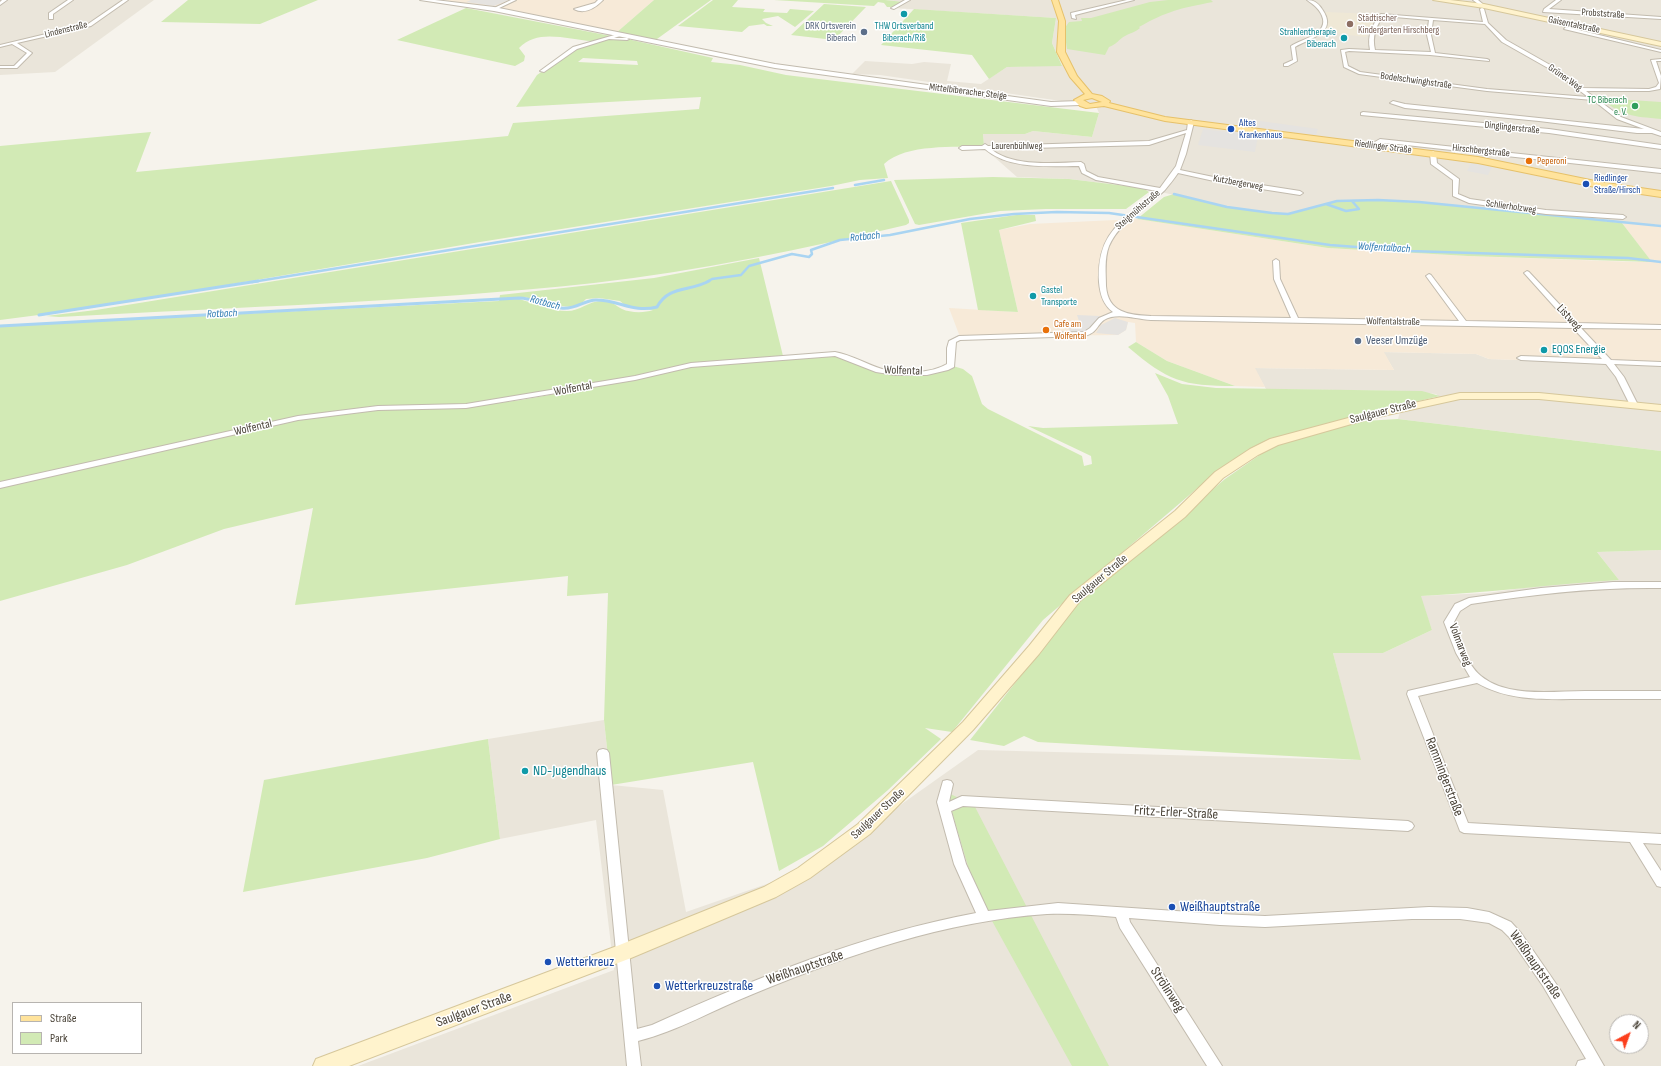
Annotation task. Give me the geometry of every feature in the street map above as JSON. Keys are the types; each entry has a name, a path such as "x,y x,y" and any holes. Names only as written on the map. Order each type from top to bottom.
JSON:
{"main road":[{"name":"Riedlinger Straße","path":"1055,0 1062,21 1060,41 1061,52 1074,77 1085,88 1090,96 1104,99 1106,101 1104,104"},
{"name":"Gaisentalstraße","path":"1436,0 1544,19 1661,44"},
{"path":"1080,103 1079,98 1090,96"},
{"name":"Riedlinger Straße","path":"1080,103 1089,106 1104,104 1141,115 1478,160 1600,185 1661,194"},
{"name":"Saulgauer Straße","path":"323,1066 506,998 624,952 770,892 804,873 864,829 968,726 1034,650 1075,598 1180,514 1218,475 1254,452 1274,442 1367,416 1460,396 1539,396 1661,408"}],"street":[{"path":"0,4 5,0"},
{"path":"51,18 51,14 71,0"},
{"name":"Lindenstraße","path":"0,46 90,25 126,0"},
{"name":"Mittelbiberacher Steige","path":"423,0 494,9 761,64 1051,104 1080,103"},
{"path":"494,9 514,0"},
{"path":"595,4 601,0"},
{"path":"893,8 908,0"},
{"path":"1074,18 1073,14 1132,0"},
{"path":"1286,65 1295,61 1293,47 1300,42 1319,35 1324,27 1326,20 1322,12 1315,3 1309,0"},
{"path":"1475,0 1482,7"},
{"path":"1544,19 1542,12 1557,0"},
{"path":"1653,0 1661,0"},
{"name":"Grüner Weg","path":"1482,7 1486,23 1504,41 1557,71 1618,118 1661,134"},
{"name":"Probststraße","path":"1545,10 1661,18"},
{"path":"1373,51 1370,36 1372,30 1383,15 1486,23"},
{"path":"1430,54 1433,53 1429,35 1431,18"},
{"path":"1566,28 1661,51"},
{"path":"542,71 575,48 618,34"},
{"path":"606,37 626,39"},
{"path":"0,68 15,67 30,53 12,43"},
{"name":"Bodelschwinghstraße","path":"1487,60 1430,54 1349,50 1343,51 1342,55 1346,67 1359,73 1456,87 1593,99"},
{"path":"1581,89 1649,90 1658,88 1661,82 1652,60 1661,60"},
{"path":"1393,103 1405,106 1539,119 1637,131 1654,131"},
{"name":"Dinglingerstraße","path":"1363,114 1548,131 1661,147"},
{"name":"Steigmühlstraße","path":"1117,312 1111,308 1104,297 1101,276 1105,248 1114,229 1134,211 1160,192 1176,171 1191,122"},
{"name":"Laurenbühlweg","path":"984,146 1150,143 1188,131"},
{"name":"Hirschbergstraße","path":"1375,146 1375,144 1380,141 1392,141 1661,171"},
{"path":"962,148 984,146"},
{"name":"Laurenbühlweg","path":"984,146 993,154 1017,161 1081,164 1084,172 1096,178 1160,192"},
{"name":"Schlierholzweg","path":"1433,153 1434,164 1456,179 1455,195 1459,198 1469,201 1546,212 1623,217"},
{"name":"Kutzbergerweg","path":"1176,171 1223,181 1300,193"},
{"path":"1276,261 1277,279 1295,320"},
{"name":"Listweg","path":"1527,273 1607,360 1620,377 1634,405"},
{"path":"1429,276 1464,323"},
{"name":"Wolfentalstraße","path":"1117,312 1126,315 1151,318 1661,327"},
{"name":"Wolfental","path":"0,485 298,418 378,408 444,407 489,403 635,378 691,365 835,354 858,360 880,370 892,372 943,370 952,365 951,348 954,341 959,338 1085,334 1093,330 1101,319 1117,312"},
{"path":"1521,358 1607,360 1661,364"},
{"name":"Volmarweg","path":"1661,585 1629,584 1562,588 1469,601 1460,604 1454,610 1449,622 1471,672 1478,679 1496,688 1518,693 1661,695"},
{"name":"Rammingerstraße","path":"1478,679 1412,694 1464,828 1661,839"},
{"path":"603,753 620,935 624,952 634,1066"},
{"path":"947,784 943,802 960,864 984,916"},
{"name":"Fritz-Erler-Straße","path":"945,809 962,801 1408,826"},
{"path":"1634,838 1661,882"},
{"name":"Weißhauptstraße","path":"631,1037 653,1031 730,996 789,973 910,933 984,916 1049,909 1087,909 1266,921 1309,920 1427,912 1473,914 1491,918 1509,927 1561,1003 1592,1065"},
{"name":"Strölinweg","path":"1121,912 1124,924 1215,1066"}],"shaded area":[{"path":"0,0 154,0 55,72 0,75"},
{"path":"441,0 654,0 616,33 517,11"},
{"path":"471,0 509,0 494,6 466,2"},
{"path":"885,0 1661,0 1661,225 1622,223 1466,206 1378,200 1288,214 1272,213 1227,207 1143,188 1069,179 1017,177 984,148 983,134 1025,134 1033,131 1092,137 1099,113 1096,106 880,75 852,74 865,61 912,64 924,62 951,64 947,81 981,84 1007,67 1062,65 1052,43 1056,18 893,8 904,2"},
{"name":"Städtischer Kindergarten Hirschberg","path":"1325,12 1378,15 1366,37 1324,32 1328,20"},
{"path":"1260,121 1318,129 1316,135 1258,127"},
{"path":"1203,129 1258,136 1255,152 1198,145"},
{"path":"1471,163 1492,167 1488,175 1467,171"},
{"path":"1137,219 1328,248 1468,256 1634,262 1651,261 1622,223 1661,225 1661,365 1489,359 1476,354 1384,352 1394,370 1255,368 1265,387 1235,386 1167,361 1136,342 1135,323 1128,322 1126,330 1118,335 960,337 949,308 1018,312 999,230 1030,224"},
{"path":"1077,315 1100,316 1091,329 1085,333 1070,333 1068,324 1080,324"},
{"path":"1115,318 1128,322 1126,330 1118,335 1096,333 1101,325"},
{"path":"1383,352 1476,354 1489,359 1661,365 1661,451 1398,419 1402,405 1439,397 1436,394 1407,391 1266,389 1254,368 1394,370"},
{"path":"1661,550 1661,1066 358,1066 614,970 596,820 500,839 488,739 604,720 611,785 663,790 686,912 810,869 978,750 1360,760 1333,653 1383,653 1432,630 1420,596 1487,593 1552,584 1619,580 1597,552"}],"green space":[{"path":"188,0 318,0 260,24 161,22"},
{"path":"654,0 711,0 657,39 653,40 616,33"},
{"path":"713,0 738,0 732,7 765,9 763,12 787,13 790,9 814,11 795,27 778,16 762,19 766,23 773,26 767,26 764,24 749,26 742,32 678,26"},
{"path":"774,0 885,0 904,2 893,7 887,7 884,3 878,2 874,6"},
{"path":"1168,0 1211,0 1213,2 1192,6 1158,17 1139,27 1140,28 1137,31 1123,37 1114,45 1109,47 1105,55 1067,49 1064,29 1069,22 1082,21 1081,18 1091,18 1150,2"},
{"path":"824,4 866,7 834,40 791,35"},
{"path":"466,8 611,36 606,38 627,39 713,58 711,62 740,65 786,75 1099,113 1092,137 1033,131 1025,134 983,134 984,146 931,148 905,153 894,157 884,164 888,178 860,180 831,186 480,242 85,309 0,320 0,146 151,132 136,172 508,136 513,123 699,109 701,97 516,107 537,75 576,48 592,41 554,37 535,38 519,48 525,56 524,61 515,66 397,40","holes":["583,58 637,61 638,65 578,62"]},
{"path":"914,9 1056,18 1052,43 1062,66 1007,67 989,79 972,55 881,45"},
{"name":"TC Biberach e. V.","path":"1600,98 1661,102 1661,119 1643,117 1622,112"},
{"path":"993,177 1069,179 1143,188 1149,192 1126,209 1046,209 1000,211 919,225 915,224 894,180"},
{"path":"891,181 909,220 909,223 906,225 790,251 712,266 594,283 461,295 260,307 59,317 46,316 96,310"},
{"path":"1174,194 1227,207 1272,213 1288,214 1337,201 1378,200 1466,206 1622,223 1652,262 1468,256 1328,248 1137,219 1164,197"},
{"path":"1016,215 1035,215 1036,221 999,230 1018,312 978,310 961,223"},
{"path":"759,258 783,356 693,363 635,377 467,407 521,400 692,367 835,354 868,367 905,374 953,366 963,369 972,376 982,404 988,409 1082,456 1084,466 1092,464 1091,456 1028,426 1043,428 1178,424 1168,396 1155,373 1182,384 1216,388 1422,391 1440,396 1402,405 1347,422 1398,419 1661,451 1661,550 1597,552 1619,580 1421,596 1432,630 1383,653 1333,653 1361,760 1038,742 1024,736 1004,746 970,740 1088,591 1133,558 1225,479 1277,443 1270,440 1214,474 1043,620 952,732 925,728 941,739 888,790 823,846 779,871 753,762 611,785 604,720 608,593 567,596 568,576 295,605 313,508 224,529 127,565 0,601 0,326 499,301 500,295 654,278","holes":["525,297 550,305 571,307 581,304 586,299 599,298 620,301 627,307 653,310 633,312 622,309 607,301 598,301 572,311 561,311 519,299"]},
{"path":"1136,342 1167,361 1235,386 1188,383 1165,374 1128,347"},
{"path":"488,739 500,839 427,858 243,892 264,780"},
{"path":"946,792 974,805 1109,1066 1072,1066 975,890"}],"waterway":[{"path":"855,185 884,180"},
{"path":"252,282 833,188"},
{"path":"1174,194 1227,207 1272,213 1288,214 1337,201 1378,200 1419,202 1661,226"},
{"path":"1326,204 1346,211 1359,209 1352,201"},
{"name":"Wolfentalbach","path":"708,282 712,279 741,275 749,266 792,254 809,257 812,254 811,250 840,240 890,235 970,219 1014,214 1057,212 1109,213 1330,245 1410,251 1628,258 1661,262"},
{"path":"39,315 258,281"},
{"name":"Rotbach","path":"0,326 519,298 529,299 561,308 571,308 592,300 648,308 657,307 667,295 673,292 694,287 708,282"}],"place":[{"name":"THW Ortsverband Biberach/Riß","path":"904,14"},
{"name":"Städtischer Kindergarten Hirschberg","path":"1350,24"},
{"name":"DRK Ortsverein Biberach","path":"864,32"},
{"name":"Strahlentherapie Biberach","path":"1344,38"},
{"name":"TC Biberach e. V.","path":"1635,106"},
{"name":"Altes Krankenhaus","path":"1231,129"},
{"name":"Peperoni","path":"1529,161"},
{"name":"Riedlinger Straße/Hirsch","path":"1586,184"},
{"name":"Gastel Transporte","path":"1033,296"},
{"name":"Cafe am Wolfental","path":"1046,330"},
{"name":"Veeser Umzüge","path":"1358,341"},
{"name":"EQOS Energie","path":"1544,350"},
{"name":"ND-Jugendhaus","path":"525,771"},
{"name":"Weißhauptstraße","path":"1172,907"},
{"name":"Wetterkreuz","path":"548,962"},
{"name":"Wetterkreuzstraße","path":"657,986"}]}
